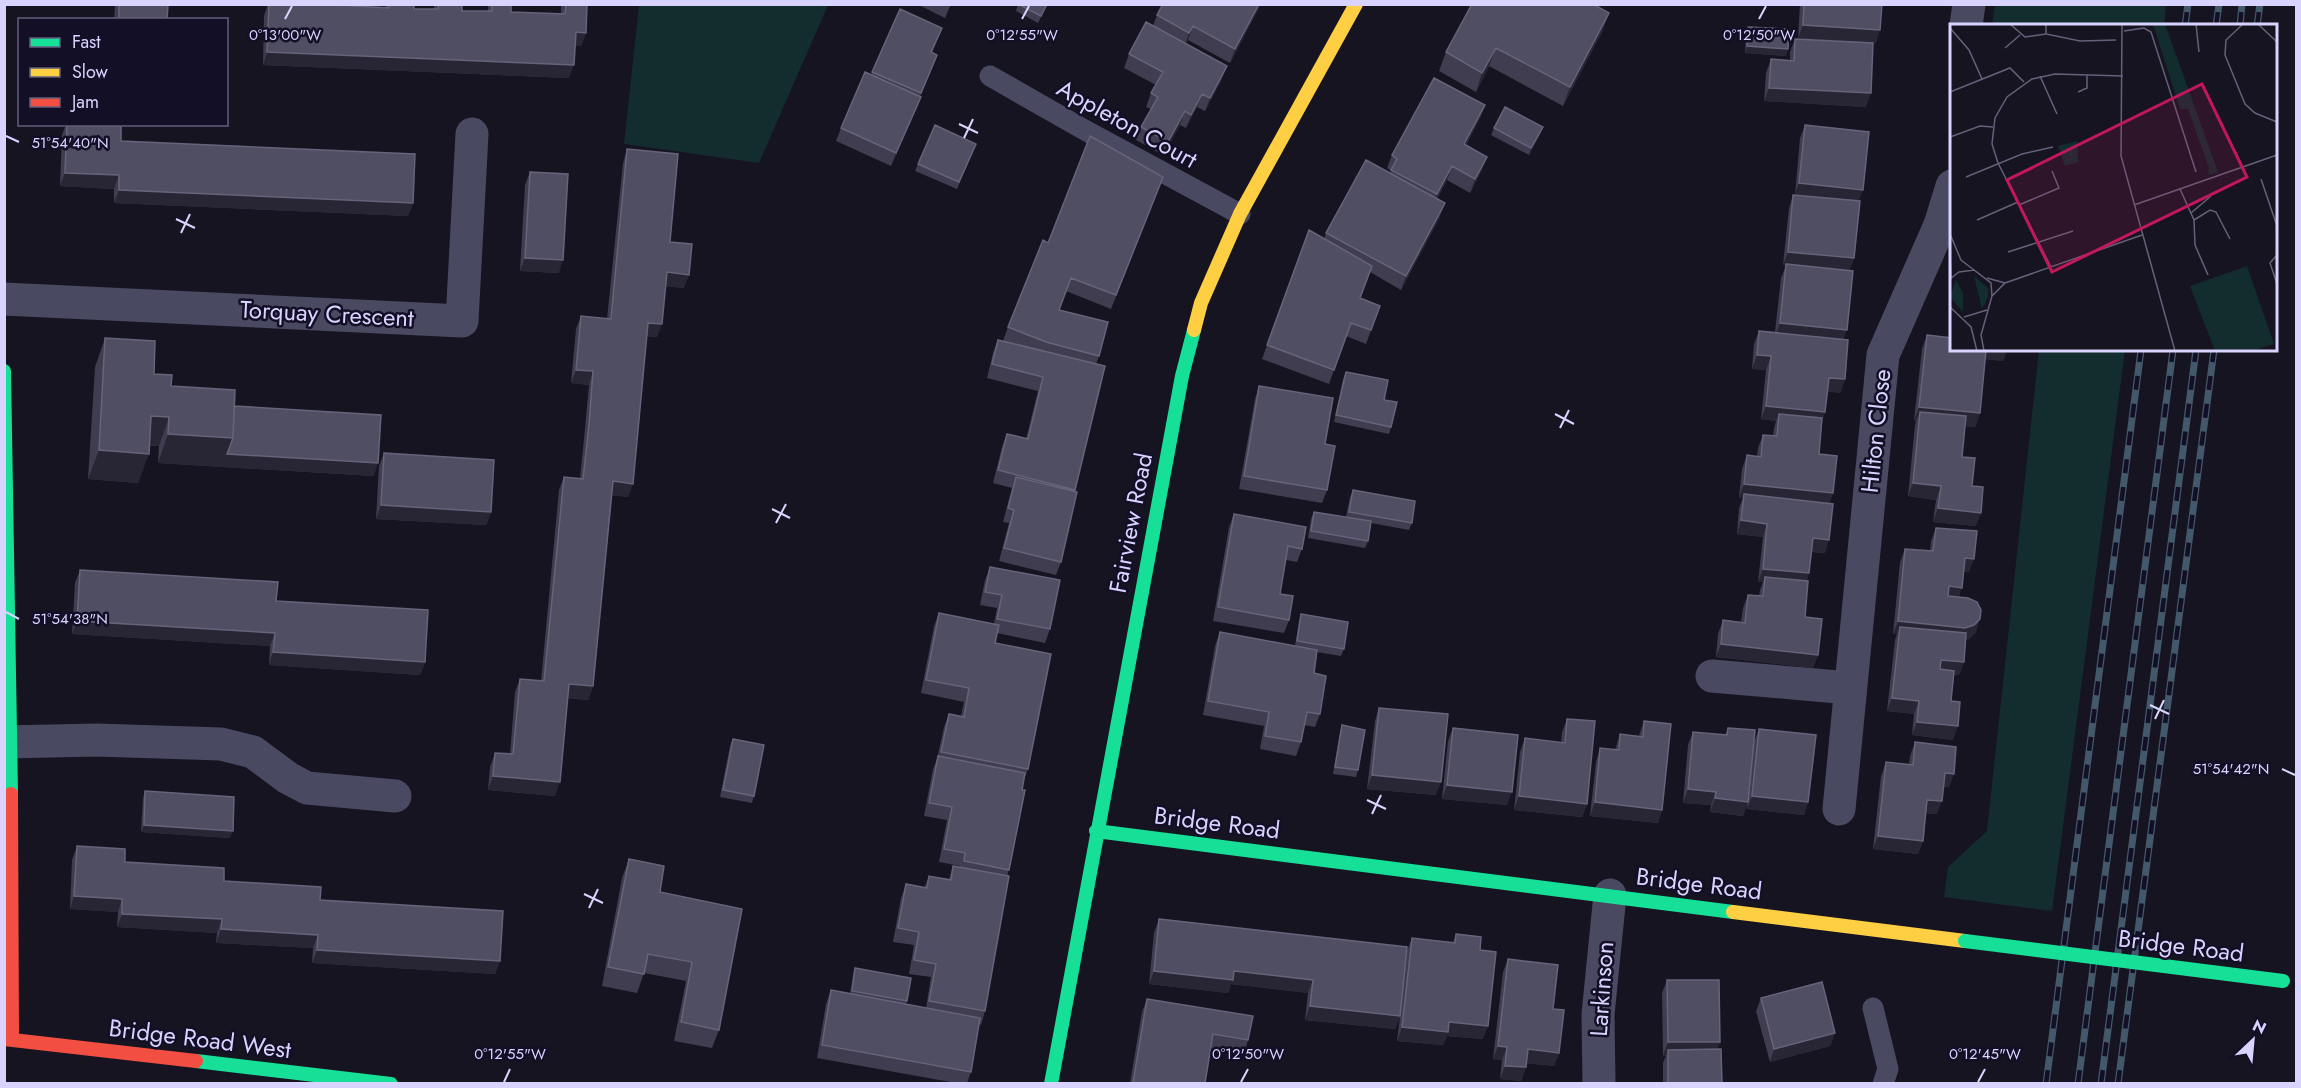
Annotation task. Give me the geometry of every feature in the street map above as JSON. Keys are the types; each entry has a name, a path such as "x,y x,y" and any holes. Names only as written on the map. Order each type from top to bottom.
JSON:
{"street":[{"name":"Fairview Road","path":"1051,1083 1182,376 1201,303 1240,214 1356,4"},
{"path":"1966,24 1969,4"},
{"name":"Torquay Crescent","path":"4,299 462,321 472,134"},
{"name":"Hilton Close","path":"1839,809 1883,355 1940,225 1950,192"},
{"path":"4,370 9,548 8,1039"},
{"path":"1712,675 1850,688"},
{"path":"8,742 98,740 221,744 253,752 288,778 307,788 395,796"},
{"name":"Bridge Road","path":"1096,831 2290,982"},
{"name":"Larkinson","path":"1599,1083 1598,1014 1610,895"},
{"name":"Bridge Road West","path":"8,1039 212,1074 391,1083"}],"lane":[{"name":"Appleton Court","path":"990,76 1240,214"},
{"path":"1873,1008 1888,1069 1883,1083"}],"green space":[{"path":"1995,4 2166,5 2164,24 1992,24"},
{"path":"639,5 828,5 759,163 624,144"},
{"path":"2039,351 2125,351 2052,911 1944,897 1948,867 1987,831"}],"building":[{"path":"119,4 168,4 167,18 119,18"},
{"path":"269,4 389,8 389,4 414,4 414,9 438,9 439,4 462,4 462,11 492,11 492,4 511,4 511,12 565,14 566,4 587,4 586,33 576,32 574,65 267,52"},
{"path":"1018,4 1047,4 1041,16"},
{"path":"1163,4 1259,4 1235,49 1193,26 1189,33 1157,15"},
{"path":"1472,4 1593,4 1609,13 1570,87 1496,48 1482,73 1446,52"},
{"path":"1804,4 1882,4 1880,30 1803,25"},
{"path":"900,9 942,28 931,52 937,55 921,93 872,72"},
{"path":"1146,22 1227,66 1210,98 1202,94 1191,115 1185,111 1168,142 1141,127 1158,97 1151,93 1163,72 1129,54"},
{"path":"1748,27 1789,29 1788,49 1747,46"},
{"path":"1795,39 1873,43 1871,93 1769,88 1771,59 1794,61"},
{"path":"865,72 921,97 896,153 841,128"},
{"path":"1434,78 1485,105 1464,144 1487,157 1475,179 1452,166 1437,194 1391,170 1397,159 1392,155"},
{"path":"1505,107 1543,127 1531,148 1494,128"},
{"path":"935,125 976,144 959,182 918,164"},
{"path":"1805,125 1869,132 1863,190 1799,183"},
{"path":"67,126 121,126 121,141 415,154 413,203 119,190 119,175 65,173"},
{"path":"1090,136 1163,177 1116,295 1071,278 1059,310 1108,322 1099,356 1046,342 1008,327 1043,240 1048,243"},
{"path":"627,149 678,154 670,242 692,244 689,275 667,272 662,324 648,323 633,484 613,481 593,686 569,684 560,782 493,776 495,753 513,754 520,679 544,681 564,477 583,479 589,425 593,371 576,370 581,316 611,319"},
{"path":"1366,160 1445,203 1406,276 1326,233"},
{"path":"530,172 568,174 563,260 525,258"},
{"path":"1793,195 1860,201 1854,258 1788,252"},
{"path":"1309,230 1372,266 1360,298 1380,306 1371,330 1351,323 1334,370 1267,345"},
{"path":"1786,264 1853,271 1847,330 1780,323"},
{"path":"1759,331 1848,340 1845,379 1829,378 1825,412 1766,406 1771,356 1757,355"},
{"path":"1927,335 1950,338 1950,351 1986,351 1980,413 1919,407"},
{"path":"105,338 155,341 154,374 172,375 171,386 235,390 233,438 168,434 169,417 151,416 149,454 99,450"},
{"path":"998,340 1105,366 1075,490 998,470 1007,434 1028,439 1043,377 992,364"},
{"path":"1346,372 1388,380 1384,400 1397,402 1391,427 1336,415"},
{"path":"1259,386 1333,398 1325,444 1335,446 1327,490 1244,476"},
{"path":"234,406 381,415 378,463 227,454 233,438"},
{"path":"1920,412 1966,416 1962,457 1975,458 1972,486 1983,487 1981,513 1938,508 1941,486 1913,483"},
{"path":"1779,414 1822,418 1819,454 1837,456 1833,493 1744,484 1747,455 1761,457 1763,435 1777,436"},
{"path":"384,453 494,460 491,512 381,505"},
{"path":"1016,477 1077,492 1061,562 1004,548 1014,510 1008,508"},
{"path":"1353,490 1415,501 1412,523 1349,512"},
{"path":"1744,494 1833,504 1829,540 1813,538 1809,573 1763,569 1767,524 1741,520"},
{"path":"1314,512 1371,521 1368,541 1311,531"},
{"path":"1234,514 1306,527 1302,549 1288,546 1280,594 1293,596 1289,620 1218,607"},
{"path":"1936,528 1977,531 1974,559 1965,558 1962,588 1949,586 1948,596 1968,598 1977,602 1981,610 1980,619 1974,625 1965,628 1898,621 1905,549 1933,551"},
{"path":"990,567 1060,580 1050,629 997,619 1002,595 985,592"},
{"path":"80,570 278,582 276,601 428,610 425,662 273,652 275,633 77,621"},
{"path":"1765,577 1808,581 1805,617 1822,619 1818,655 1721,644 1723,620 1745,623 1748,595 1763,596"},
{"path":"939,613 999,625 995,643 1051,654 1028,769 941,752 949,714 964,717 969,688 926,680"},
{"path":"1301,614 1348,622 1344,649 1297,641"},
{"path":"1900,627 1966,633 1964,662 1941,660 1940,669 1954,671 1951,701 1960,702 1958,726 1917,722 1919,701 1892,698"},
{"path":"1220,632 1317,650 1314,673 1326,676 1320,714 1307,712 1301,742 1265,736 1269,712 1208,701"},
{"path":"1379,708 1448,714 1441,782 1372,775"},
{"path":"1567,719 1595,721 1587,804 1519,796 1525,738 1565,743"},
{"path":"1644,721 1671,724 1662,810 1595,802 1600,748 1619,750 1620,734 1643,737"},
{"path":"1342,725 1365,730 1358,770 1335,767"},
{"path":"1453,728 1518,735 1512,792 1447,785"},
{"path":"1728,728 1755,730 1748,802 1715,798 1716,792 1688,789 1693,732 1727,735"},
{"path":"1759,729 1816,735 1808,802 1752,796"},
{"path":"733,739 764,745 754,796 723,790"},
{"path":"1915,742 1956,747 1954,774 1945,773 1942,801 1927,800 1923,841 1878,836 1886,762 1913,765"},
{"path":"938,756 1025,773 1022,790 1025,790 1009,870 964,861 965,853 944,849 952,807 929,803"},
{"path":"145,791 234,797 233,831 144,825"},
{"path":"77,846 125,849 125,862 224,868 224,881 321,887 320,900 503,911 500,961 317,950 318,935 221,929 222,919 122,914 122,899 74,896"},
{"path":"629,859 664,866 660,892 742,909 719,1030 681,1022 692,962 648,954 644,974 608,967"},
{"path":"953,866 1009,876 985,1011 929,1001 936,964 914,960 919,932 898,928 906,884 927,888 929,876 951,880"},
{"path":"1159,919 1407,947 1400,1016 1310,1006 1313,980 1234,971 1233,980 1154,971"},
{"path":"1456,934 1481,937 1480,950 1496,952 1488,1026 1449,1022 1448,1032 1402,1027 1412,938 1455,943"},
{"path":"1508,959 1558,965 1553,1009 1564,1010 1559,1053 1528,1049 1526,1067 1505,1066 1507,1047 1498,1046"},
{"path":"855,968 911,978 907,1001 852,991"},
{"path":"1667,980 1719,980 1720,1042 1668,1042"},
{"path":"1822,982 1835,1033 1774,1049 1761,998"},
{"path":"831,990 980,1018 971,1072 822,1045"},
{"path":"1147,999 1253,1016 1248,1040 1213,1034 1205,1083 1133,1083"},
{"path":"1721,1049 1722,1083 1668,1083 1668,1050"}],"railway":[{"path":"2185,24 2188,4"},
{"path":"2216,24 2219,4"},
{"path":"2240,24 2242,4"},
{"path":"2257,24 2260,4"},
{"path":"2046,1084 2141,351"},
{"path":"2078,1084 2173,351"},
{"path":"2101,1084 2196,351"},
{"path":"2118,1084 2214,351"}],"traffic: fast":[{"path":"1051,1084 1182,376 1194,330"},
{"path":"4,371 11,794"},
{"path":"1096,831 1733,912"},
{"path":"1965,941 2283,981"},
{"path":"196,1061 391,1084"}],"traffic: slow":[{"path":"1194,330 1201,303 1240,214 1356,4"},
{"path":"1733,912 1965,941"}],"traffic: jam":[{"path":"11,794 12,1040"},
{"path":"4,1039 196,1061"}]}
